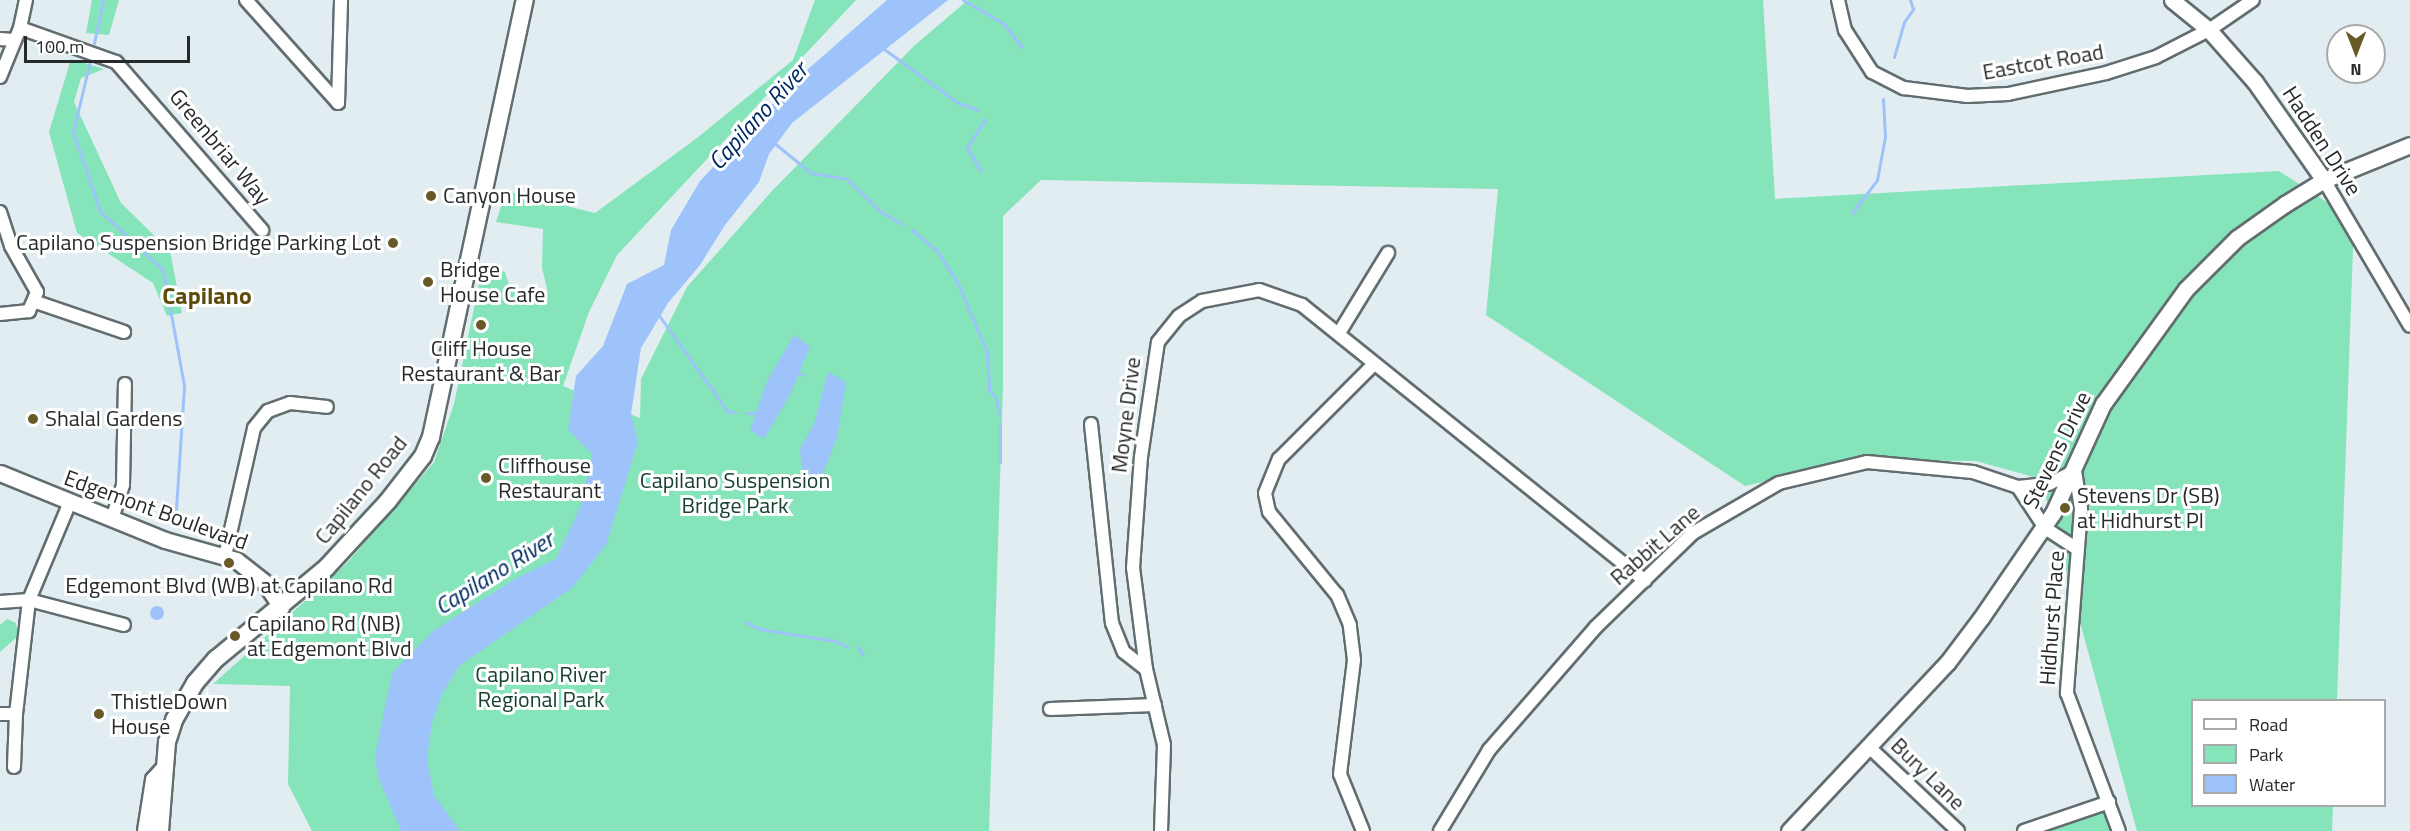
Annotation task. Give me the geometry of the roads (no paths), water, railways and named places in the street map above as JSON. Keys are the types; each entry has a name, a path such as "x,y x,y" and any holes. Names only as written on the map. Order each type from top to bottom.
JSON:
{"main road":[{"name":"Capilano Road","path":"160,831 162,771 174,720 195,683 216,659 281,608 326,568 388,501 423,456 431,437 525,0"},
{"name":"Capilano Road","path":"146,831 154,780 162,771"},
{"path":"151,799 155,812 153,831"}],"street":[{"path":"0,77 13,40 20,28 26,0"},
{"path":"246,0 338,103 341,0"},
{"name":"Eastcot Road","path":"1838,0 1845,30 1872,72 1904,88 1967,96 2008,94 2106,73 2156,57 2209,30 2253,0"},
{"name":"Hadden Drive","path":"2172,0 2209,30 2255,82 2324,180 2410,326"},
{"name":"Greenbriar Way","path":"20,28 116,62 262,230"},
{"path":"0,39 13,40"},
{"name":"Stevens Drive","path":"1789,831 1947,663 2045,528 2074,471 2103,404 2186,289 2237,238 2324,180 2410,145"},
{"path":"0,212 11,246 37,292 32,307"},
{"path":"1339,333 1388,253"},
{"name":"Moyne Drive","path":"1161,831 1164,746 1146,669 1132,568 1152,362 1161,336 1179,316 1202,301 1250,290 1289,298 1339,333 1373,365 1437,411 1645,581"},
{"path":"0,314 32,307 124,333"},
{"path":"1363,831 1340,774 1354,660 1350,625 1337,595 1269,512 1265,493 1279,459 1373,365"},
{"path":"112,519 123,485 121,416 125,384"},
{"path":"225,556 254,428 268,411 290,403 327,407"},
{"name":"Moyne Drive","path":"1091,424 1112,623 1124,652 1146,669"},
{"name":"Rabbit Lane","path":"1440,831 1489,750 1596,627 1693,533 1779,483 1867,462 1973,472 2018,487"},
{"path":"2074,471 2049,484 2018,487 2045,528 2077,549"},
{"name":"Hidhurst Place","path":"2074,471 2081,509 2067,693 2119,831"},
{"name":"Edgemont Boulevard","path":"0,473 165,540 225,556 243,564 265,583 281,608"},
{"path":"14,767 16,714 29,600 69,502"},
{"path":"0,602 29,600 124,625"},
{"path":"1050,709 1155,705"},
{"path":"0,714 16,714"},
{"name":"Bury Lane","path":"1869,746 1958,831"},
{"path":"2024,831 2109,802"}],"water":[{"path":"887,0 948,0 792,123 769,154 759,182 725,225 700,265 668,303 641,348 631,414 638,442 606,545 572,588 459,666 442,694 432,723 427,760 434,795 460,831 401,831 378,777 375,756 392,673 433,631 515,579 556,559 581,505 592,454 568,430 576,376 603,346 627,284 664,265 671,230 700,181 791,84"},
{"path":"794,335 810,346 791,393 764,439 750,430 767,381"},
{"path":"828,372 846,382 837,438 816,490 803,486 800,449 814,424"},
{"path":"154,606 160,606 164,613 160,620 154,620 150,616 150,610"}],"waterway":[{"path":"94,43 103,0"},
{"path":"963,0 1003,23 1022,47"},
{"path":"1894,57 1904,22 1913,9 1910,0"},
{"path":"884,49 958,103 978,110"},
{"path":"90,61 73,132 100,211 163,270 184,386 176,510"},
{"path":"1852,213 1877,180 1885,137 1883,99"},
{"path":"981,171 967,148 985,119"},
{"path":"773,142 811,173 847,179 881,212 902,224"},
{"path":"912,230 938,252 958,284 987,352 989,390 996,398 999,414"},
{"path":"658,314 728,412 735,412"},
{"path":"799,373 803,375"},
{"path":"747,413 756,413"},
{"path":"1000,424 1000,462"},
{"path":"745,622 760,629 835,641 848,647"},
{"path":"858,647 863,655"}],"place":[{"name":"Canyon House","path":"431,196"},
{"name":"Capilano Suspension Bridge Parking Lot","path":"393,243"},
{"name":"Bridge House Cafe","path":"428,282"},
{"name":"Cliff House Restaurant & Bar","path":"481,325"},
{"name":"Shalal Gardens","path":"33,419"},
{"name":"Cliffhouse Restaurant","path":"486,478"},
{"name":"Stevens Dr (SB) at Hidhurst Pl","path":"2065,508"},
{"name":"Edgemont Blvd (WB) at Capilano Rd","path":"229,563"},
{"name":"Capilano Rd (NB) at Edgemont Blvd","path":"235,636"},
{"name":"ThistleDown House","path":"99,714"}],"district":[{"name":"Capilano","path":"207,296"}],"water label":[{"name":"Capilano River","path":"758,116"},
{"name":"Capilano River","path":"494,573"}],"park label":[{"name":"Capilano Suspension Bridge Park","path":"735,492"},
{"name":"Capilano River Regional Park","path":"541,686"}]}
